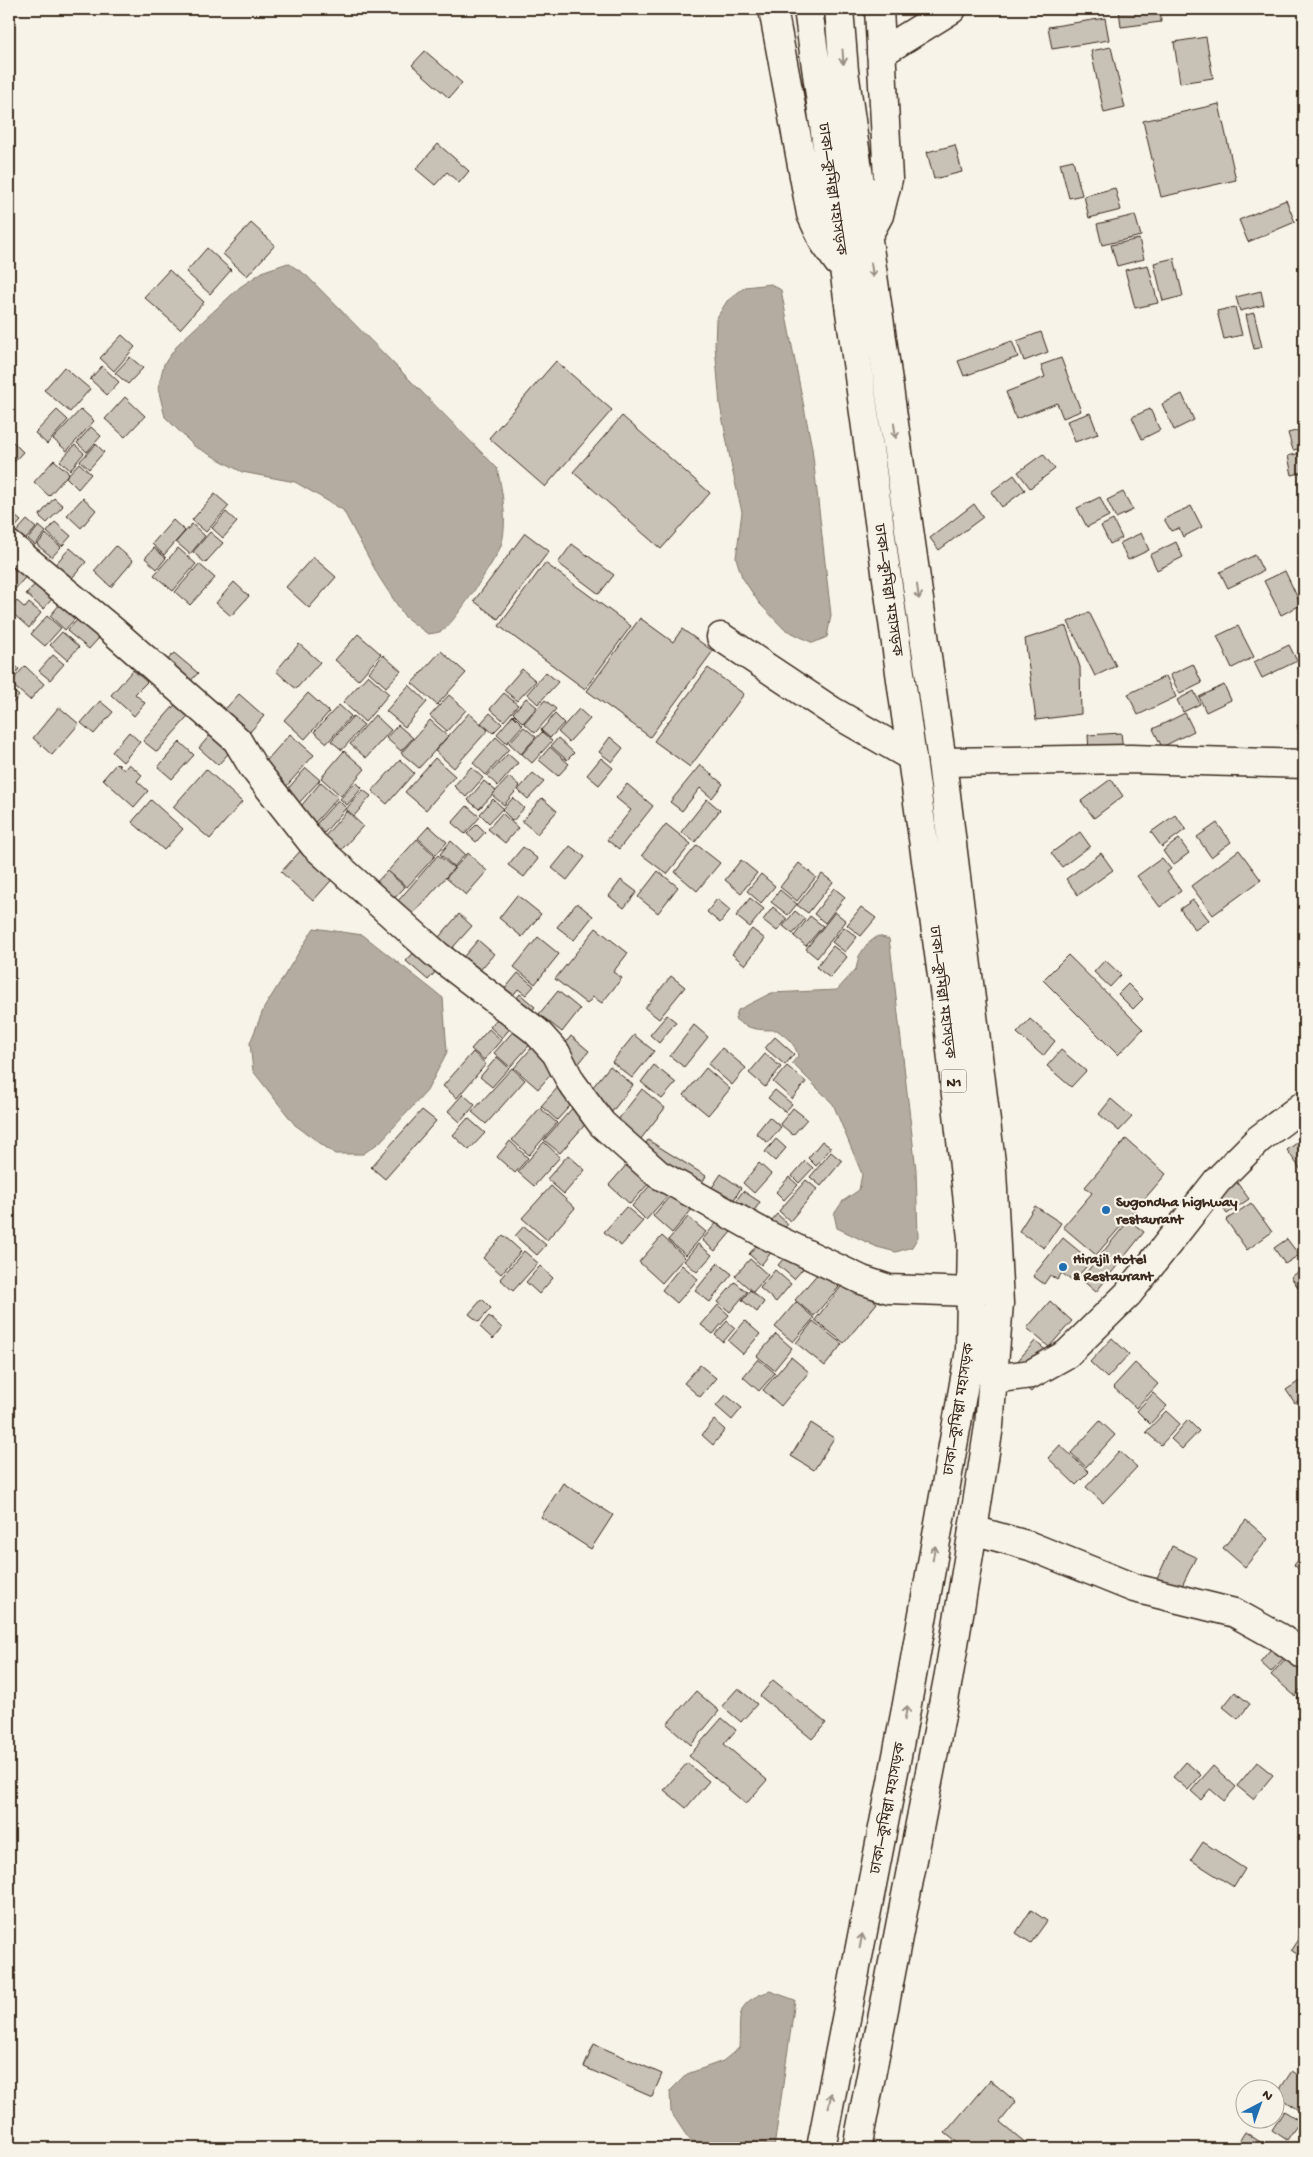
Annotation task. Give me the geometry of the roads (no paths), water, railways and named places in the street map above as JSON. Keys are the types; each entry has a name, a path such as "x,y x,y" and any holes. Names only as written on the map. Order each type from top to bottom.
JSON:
{"main road":[{"path":"773,9 811,214 824,242 844,272"},
{"name":"ঢাকা–কুমিল্লা মহাসড়ক","path":"808,9 945,997 972,1238 970,1350 907,1704 821,2148"},
{"name":"ঢাকা–কুমিল্লা মহাসড়ক","path":"839,9 844,72 942,762 992,1171 999,1303 989,1426 974,1530 949,1674 857,2148"},
{"path":"867,237 879,215 888,179 879,9"},
{"path":"881,53 952,9"},
{"path":"9,545 112,630 236,740 253,767 314,845 437,955 536,1031 556,1053 571,1082 602,1124 658,1174 768,1236 862,1280 889,1289 971,1292"},
{"path":"721,637 832,711 912,757"},
{"path":"942,762 1131,759 1304,764"},
{"path":"993,1379 1031,1374 1067,1354 1128,1294 1217,1181 1258,1139 1304,1105"},
{"path":"974,1530 1030,1546 1134,1588 1235,1613 1280,1638 1304,1655"}],"place":[{"name":"Sugondha highway restaurant","path":"1106,1210"},
{"name":"Hirajil Hotel & Restaurant","path":"1063,1267"}]}
